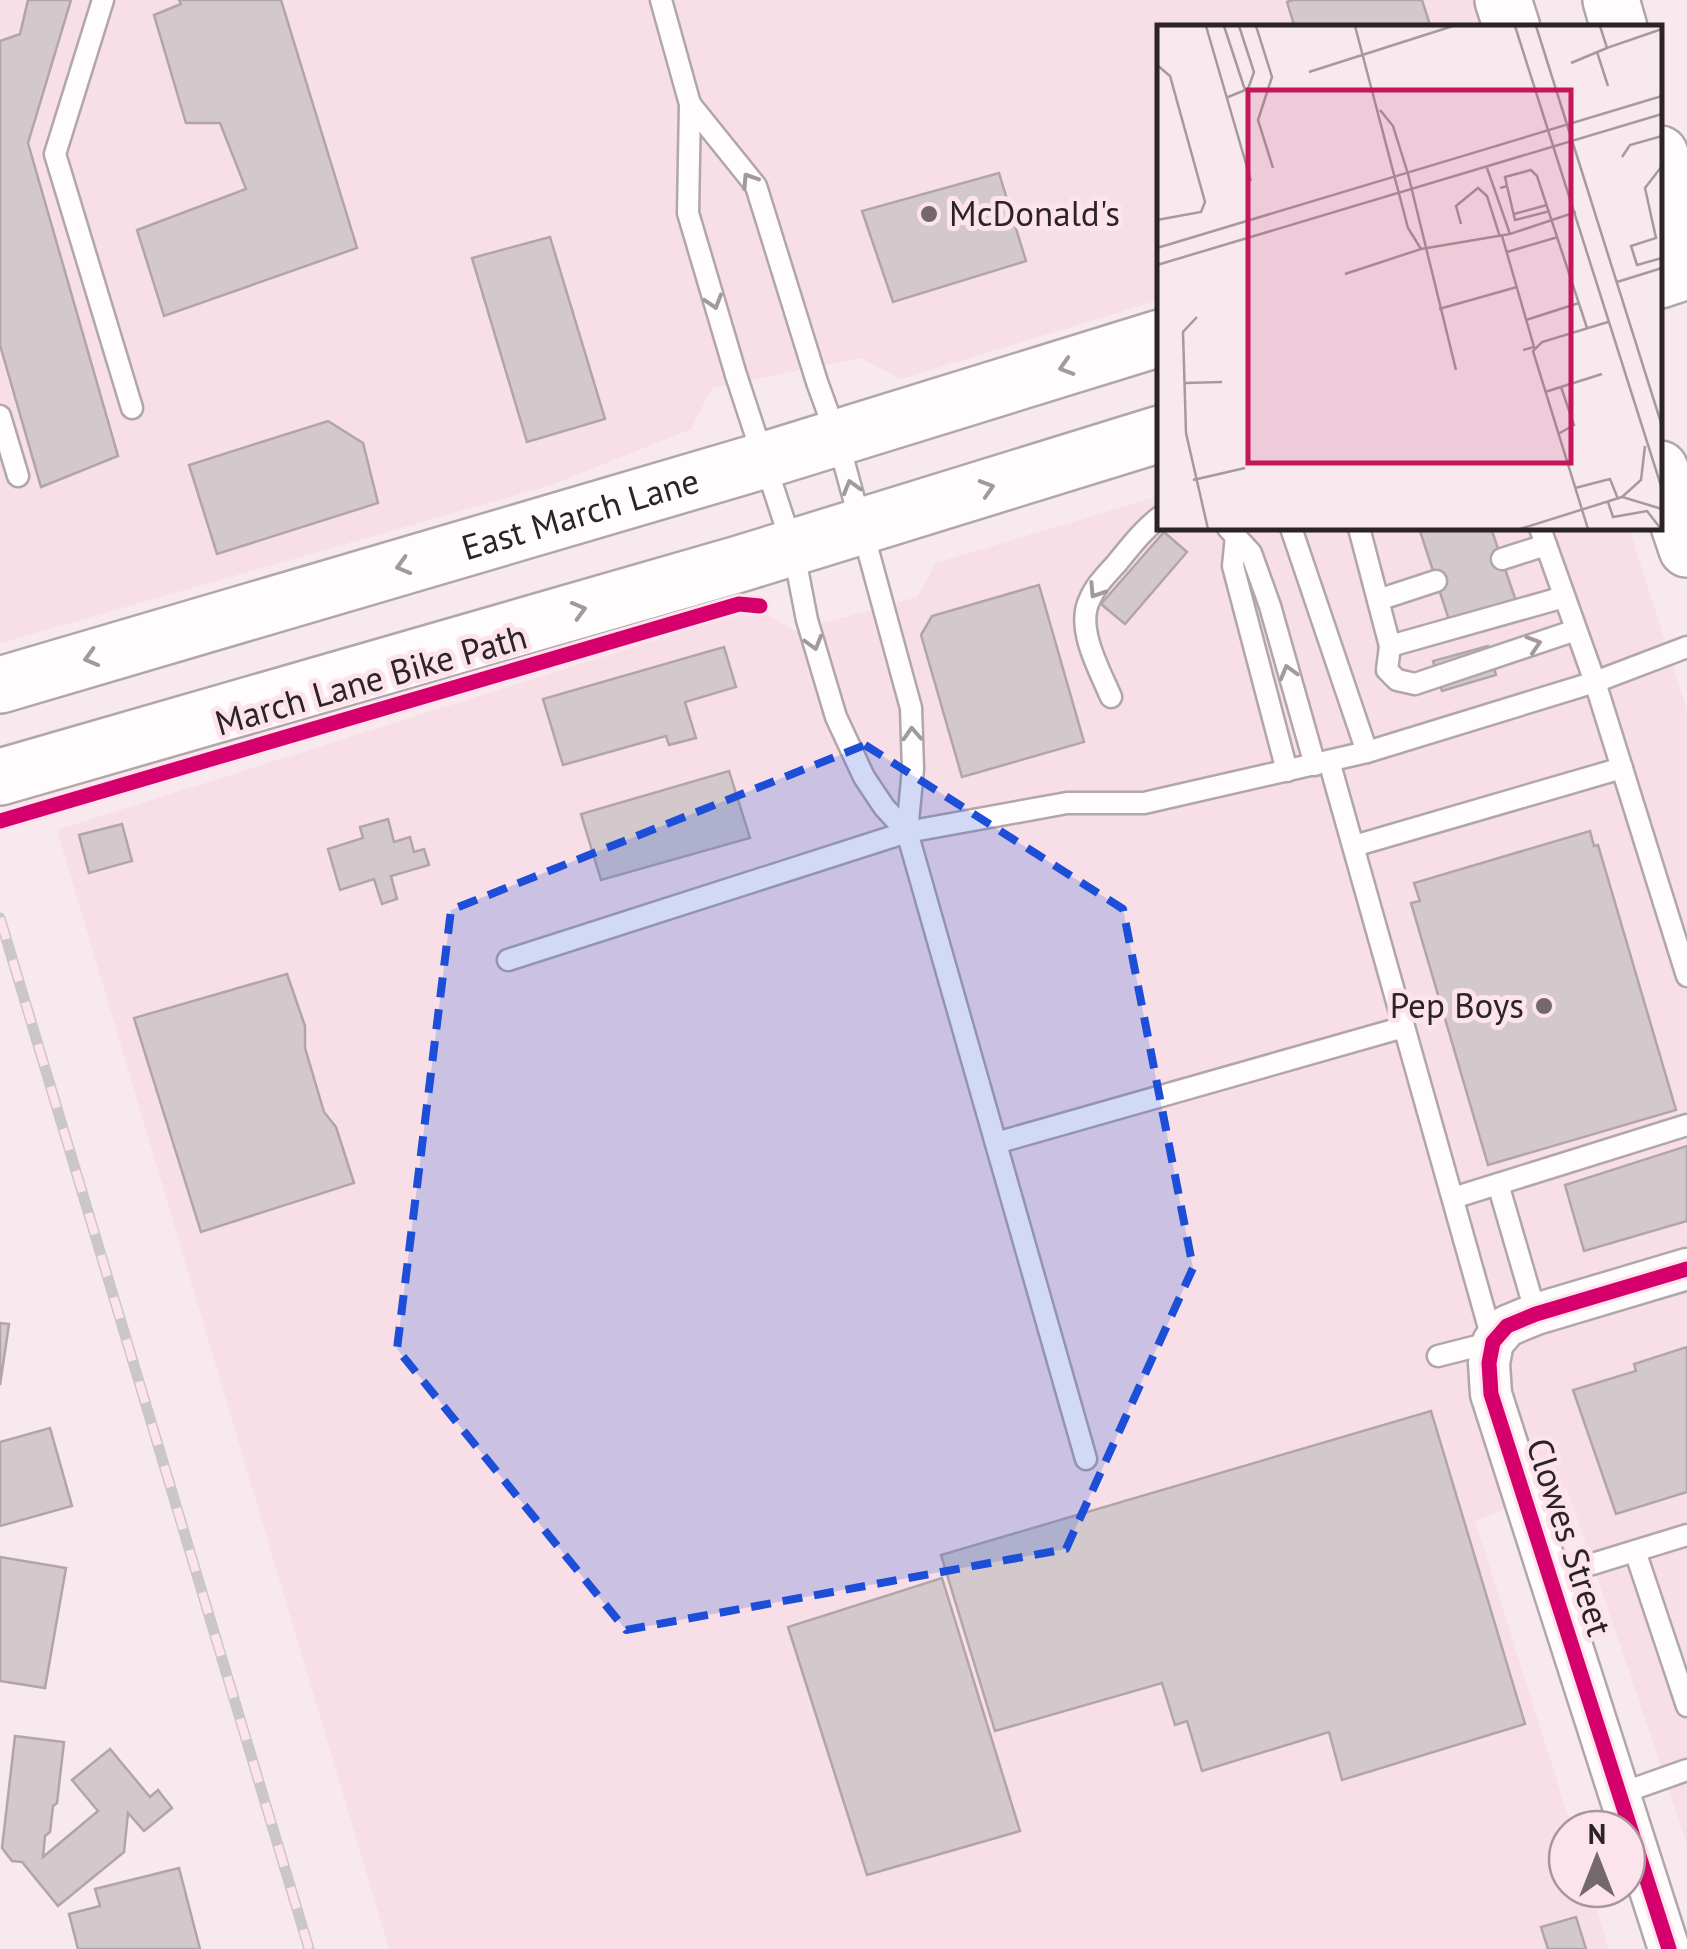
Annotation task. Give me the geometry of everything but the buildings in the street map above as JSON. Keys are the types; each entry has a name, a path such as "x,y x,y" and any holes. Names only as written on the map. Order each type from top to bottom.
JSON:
{"main road":[{"path":"1503,0 1511,25"},
{"path":"1610,0 1618,25"},
{"path":"1662,174 1687,242"},
{"path":"1662,279 1687,271"},
{"name":"East March Lane","path":"0,685 765,460 1157,339"},
{"path":"0,778 794,548 1157,435"},
{"path":"1662,474 1687,550"}],"street":[{"path":"1493,1342 1507,1326 1536,1314 1687,1269"},
{"name":"Clowes Street","path":"1493,1342 1489,1363 1491,1394 1669,1949"}],"lane":[{"path":"103,0 55,154 132,408"},
{"path":"661,0 690,104 688,212 736,375 794,548 807,620 836,717 864,776 884,807 907,832"},
{"path":"690,104 756,186 816,382 838,438 911,708 914,770 907,832 1086,1460"},
{"path":"0,416 18,476"},
{"path":"1111,698 1092,653 1084,621 1086,605 1096,587 1157,519"},
{"path":"1292,530 1367,752"},
{"path":"1360,530 1390,646 1387,670 1397,680 1415,684 1576,630"},
{"path":"1232,532 1233,566 1287,771"},
{"path":"1232,532 1251,553 1354,846 1493,1342 1438,1356"},
{"path":"1502,559 1543,536 1595,682 1687,976"},
{"path":"1378,600 1436,581"},
{"path":"1390,646 1564,597"},
{"path":"508,960 907,832 1067,803 1144,804 1322,763 1595,682 1687,648"},
{"path":"1354,846 1622,768"},
{"path":"996,1142 1404,1027"},
{"path":"1453,1198 1687,1125"},
{"path":"1498,1184 1536,1314"},
{"path":"1550,1577 1687,1534"},
{"path":"1635,1551 1687,1706"},
{"path":"1619,1794 1687,1770"}],"highlighted area":[{"path":"865,745 1123,909 1193,1268 1066,1549 626,1630 397,1349 451,910"}],"shaded area":[{"path":"0,0 1479,0 1486,25 1157,25 1157,301 901,379 860,358 712,388 691,429 551,485 0,643"},
{"path":"1157,497 1157,530 1630,530 1687,711 1687,1844 1567,1488 1475,1520 1566,1809 1547,1809 1547,1909 1596,1909 1609,1949 389,1949 57,830 757,608 795,631 917,597 936,563"}],"railway":[{"path":"0,918 309,1949"}],"cycle path":[{"name":"March Lane Bike Path","path":"0,821 739,604 760,606"},
{"path":"1669,1949 1491,1394 1489,1363 1493,1342 1507,1326 1687,1269"}],"place":[{"name":"McDonald's","path":"929,214"},
{"name":"Pep Boys","path":"1544,1006"}]}
